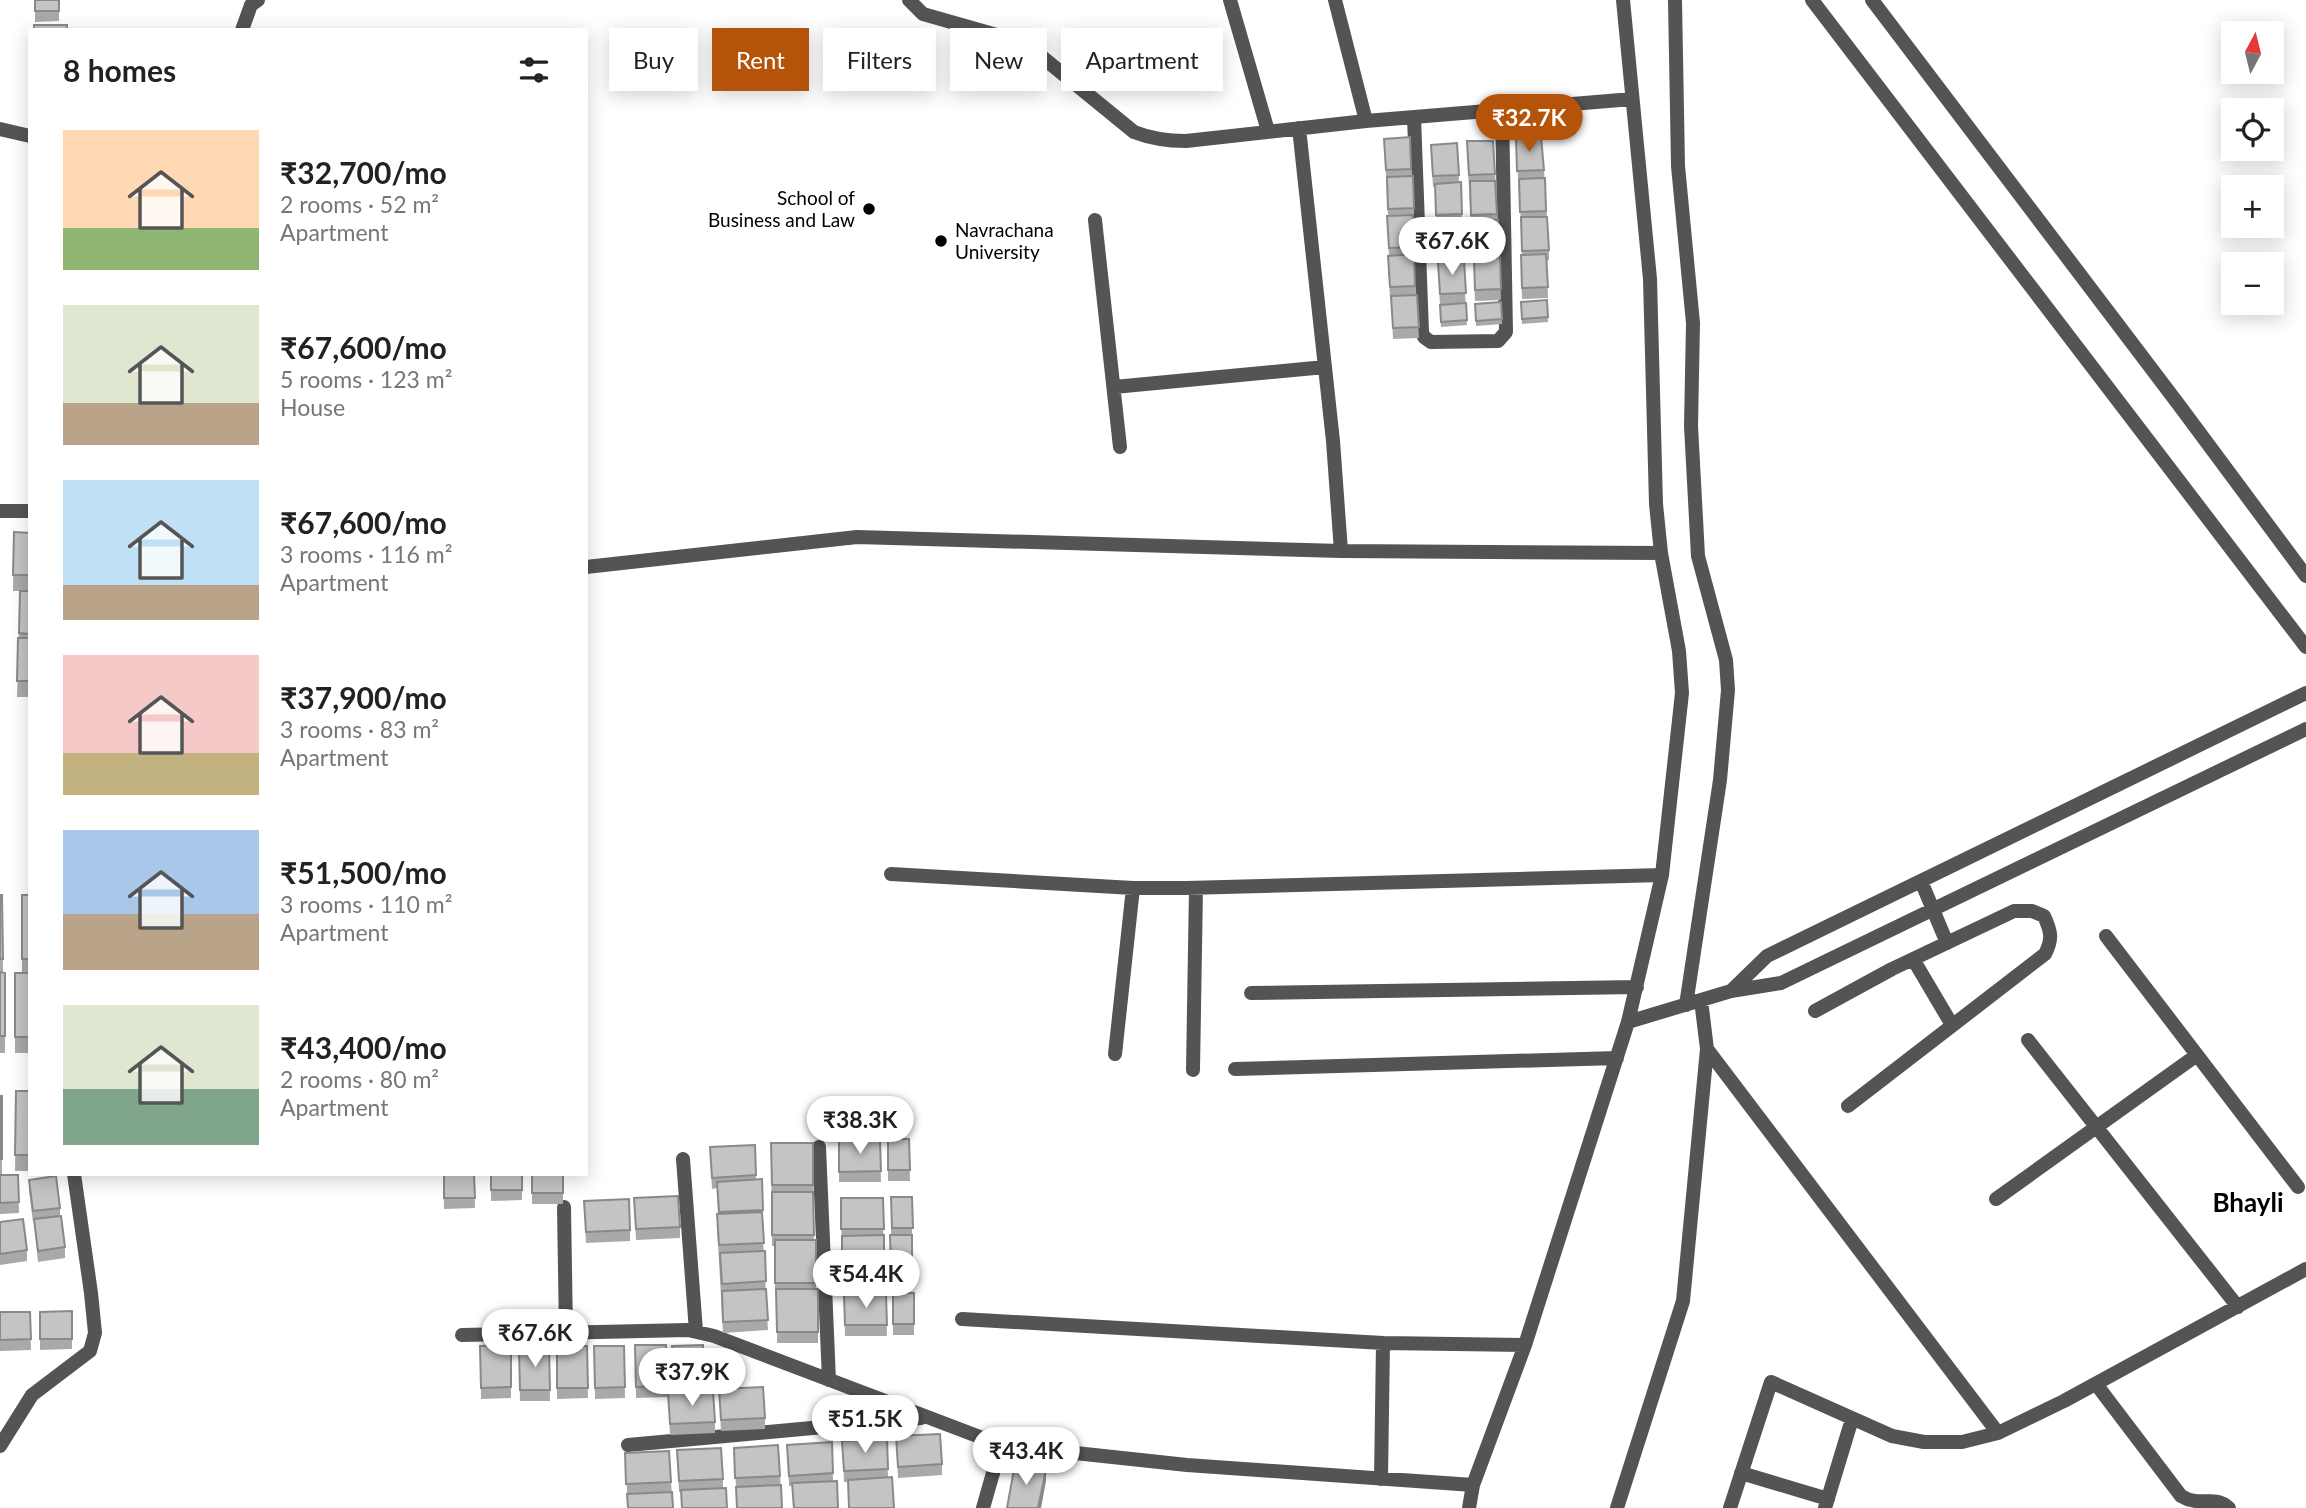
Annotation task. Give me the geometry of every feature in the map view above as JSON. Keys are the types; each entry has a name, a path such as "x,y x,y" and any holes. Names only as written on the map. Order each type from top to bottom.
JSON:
{"street":[{"path":"243,28 251,5 258,0"},
{"path":"909,0 923,14 1025,43 1135,132 1149,138 1186,141 1366,121 1632,99"},
{"path":"1230,0 1268,131"},
{"path":"1335,0 1366,121"},
{"path":"1469,1508 1474,1485 1525,1345 1628,1022 1662,875 1682,693 1679,651 1661,553 1655,491 1650,279 1623,0"},
{"path":"1675,0 1678,166 1693,323 1691,426 1698,556 1726,660 1728,690 1720,780 1686,1005"},
{"path":"1812,0 1937,160 2306,647"},
{"path":"1872,0 2306,576"},
{"path":"1414,117 1422,332 1431,342 1498,341 1506,332 1503,110"},
{"path":"1299,128 1325,366 1341,551"},
{"path":"0,129 28,136"},
{"path":"1095,220 1120,447"},
{"path":"1114,387 1325,366"},
{"path":"0,511 28,511"},
{"path":"588,567 857,537 1341,551 1661,553"},
{"path":"1731,991 1767,956 2306,693"},
{"path":"1628,1022 1731,991 1781,983 2306,729"},
{"path":"891,874 1133,888 1662,875"},
{"path":"1921,881 1947,943"},
{"path":"1115,1054 1133,888"},
{"path":"1193,1070 1196,888"},
{"path":"1815,1011 1913,959 2014,911 2032,911 2044,916 2050,929 2051,942 2045,954 1848,1106"},
{"path":"2106,936 2298,1187"},
{"path":"1913,959 1952,1026"},
{"path":"1251,993 1637,987"},
{"path":"1617,1508 1683,1301 1707,1049 1701,1000"},
{"path":"2028,1040 2238,1307"},
{"path":"1707,1049 1998,1433"},
{"path":"1996,1199 2197,1055"},
{"path":"1236,1069 1617,1058"},
{"path":"819,1147 829,1380"},
{"path":"683,1158 696,1331"},
{"path":"0,1446 32,1395 90,1350 94,1333 91,1293 74,1176"},
{"path":"564,1208 566,1332"},
{"path":"1730,1508 1770,1382 1892,1436 1924,1442 1962,1442 1998,1433 2096,1384 2306,1269"},
{"path":"962,1319 1383,1343 1525,1345"},
{"path":"462,1335 675,1329 696,1331 1001,1446 1187,1465 1474,1485"},
{"path":"1381,1479 1383,1343"},
{"path":"2096,1384 2181,1496 2190,1503 2224,1503 2229,1508"},
{"path":"628,1445 926,1418"},
{"path":"1741,1473 1827,1504 1852,1419"},
{"path":"983,1508 1001,1446"}],"building":[{"path":"35,0 59,0 59,11 35,11"},
{"path":"34,25 67,25 67,28 34,28"},
{"path":"1410,137 1411,169 1386,170 1384,139"},
{"path":"1516,137 1541,137 1544,170 1517,171"},
{"path":"1467,141 1493,141 1495,174 1469,175"},
{"path":"1457,143 1459,175 1433,176 1431,145"},
{"path":"1413,176 1414,208 1388,209 1387,177"},
{"path":"1545,178 1546,211 1520,212 1519,179"},
{"path":"1470,181 1495,181 1497,214 1471,215"},
{"path":"1461,182 1462,214 1436,215 1435,184"},
{"path":"1413,215 1414,247 1389,248 1387,216"},
{"path":"1521,217 1547,217 1549,250 1522,251"},
{"path":"1472,220 1498,220 1500,253 1474,254"},
{"path":"1461,221 1463,253 1437,254 1435,223"},
{"path":"1414,254 1415,286 1390,287 1388,256"},
{"path":"1546,254 1548,287 1522,288 1521,255"},
{"path":"1500,257 1501,289 1475,290 1474,258"},
{"path":"1464,261 1466,293 1440,294 1438,262"},
{"path":"1417,295 1419,327 1393,328 1391,296"},
{"path":"1547,300 1548,317 1522,319 1521,302"},
{"path":"1501,302 1502,319 1476,321 1475,304"},
{"path":"1466,303 1467,320 1441,322 1440,305"},
{"path":"14,532 28,533 28,575 13,575"},
{"path":"20,591 28,591 28,634 19,633"},
{"path":"18,638 28,638 28,681 17,681"},
{"path":"2,895 3,959 0,959"},
{"path":"22,895 28,895 28,959 22,959"},
{"path":"0,972 5,973 5,1036 0,1036"},
{"path":"15,973 28,973 28,1037 15,1037"},
{"path":"16,1091 28,1091 28,1155 15,1155"},
{"path":"2,1096 2,1159 0,1159"},
{"path":"888,1139 909,1139 910,1170 888,1170"},
{"path":"839,1141 880,1141 881,1171 839,1172"},
{"path":"771,1143 813,1143 813,1185 772,1185"},
{"path":"755,1145 756,1175 712,1178 710,1147"},
{"path":"0,1175 18,1175 19,1202 0,1203"},
{"path":"56,1176 60,1208 33,1211 29,1180"},
{"path":"444,1176 474,1176 475,1198 444,1198"},
{"path":"491,1176 522,1176 522,1190 491,1190"},
{"path":"532,1176 563,1176 563,1193 532,1193"},
{"path":"762,1179 763,1210 719,1212 717,1182"},
{"path":"772,1192 813,1192 814,1235 772,1235"},
{"path":"678,1196 680,1227 636,1229 634,1198"},
{"path":"891,1197 912,1197 913,1228 892,1228"},
{"path":"841,1198 883,1198 884,1229 841,1229"},
{"path":"629,1199 630,1230 586,1232 584,1201"},
{"path":"762,1212 764,1243 719,1245 717,1214"},
{"path":"61,1216 65,1247 38,1251 34,1219"},
{"path":"23,1219 27,1250 0,1254 0,1222"},
{"path":"884,1235 884,1266 842,1266 842,1236"},
{"path":"890,1235 912,1235 912,1266 891,1266"},
{"path":"775,1240 816,1240 816,1283 775,1283"},
{"path":"765,1251 766,1281 722,1284 720,1253"},
{"path":"766,1289 768,1320 723,1322 722,1291"},
{"path":"776,1289 818,1289 818,1332 777,1332"},
{"path":"893,1293 914,1293 914,1324 893,1324"},
{"path":"844,1295 886,1295 887,1325 845,1325"},
{"path":"72,1311 72,1339 40,1339 40,1312"},
{"path":"0,1312 30,1312 31,1339 0,1340"},
{"path":"511,1345 511,1387 481,1388 480,1346"},
{"path":"635,1345 666,1345 667,1386 636,1387"},
{"path":"703,1345 703,1387 673,1388 672,1346"},
{"path":"557,1346 587,1346 588,1388 557,1388"},
{"path":"594,1346 624,1346 625,1387 595,1388"},
{"path":"549,1348 550,1390 520,1390 519,1349"},
{"path":"763,1387 765,1418 721,1420 719,1389"},
{"path":"713,1391 715,1422 670,1424 668,1393"},
{"path":"940,1434 942,1464 898,1467 896,1436"},
{"path":"887,1438 888,1469 844,1471 842,1441"},
{"path":"832,1442 833,1473 789,1476 787,1445"},
{"path":"778,1445 780,1476 735,1478 734,1448"},
{"path":"721,1448 723,1479 679,1481 677,1450"},
{"path":"669,1451 671,1482 626,1484 625,1453"},
{"path":"1015,1464 1046,1470 1038,1508 1007,1508"},
{"path":"892,1477 894,1508 849,1508 848,1480"},
{"path":"837,1481 838,1508 794,1508 792,1483"},
{"path":"781,1485 782,1508 737,1508 736,1487"},
{"path":"726,1488 727,1508 682,1508 681,1490"},
{"path":"672,1492 673,1508 628,1508 627,1494"}],"place":[{"name":"School of Business and Law","path":"869,209"},
{"name":"Navrachana University","path":"941,241"}],"district":[{"name":"Bhayli","path":"2248,1203"}]}
